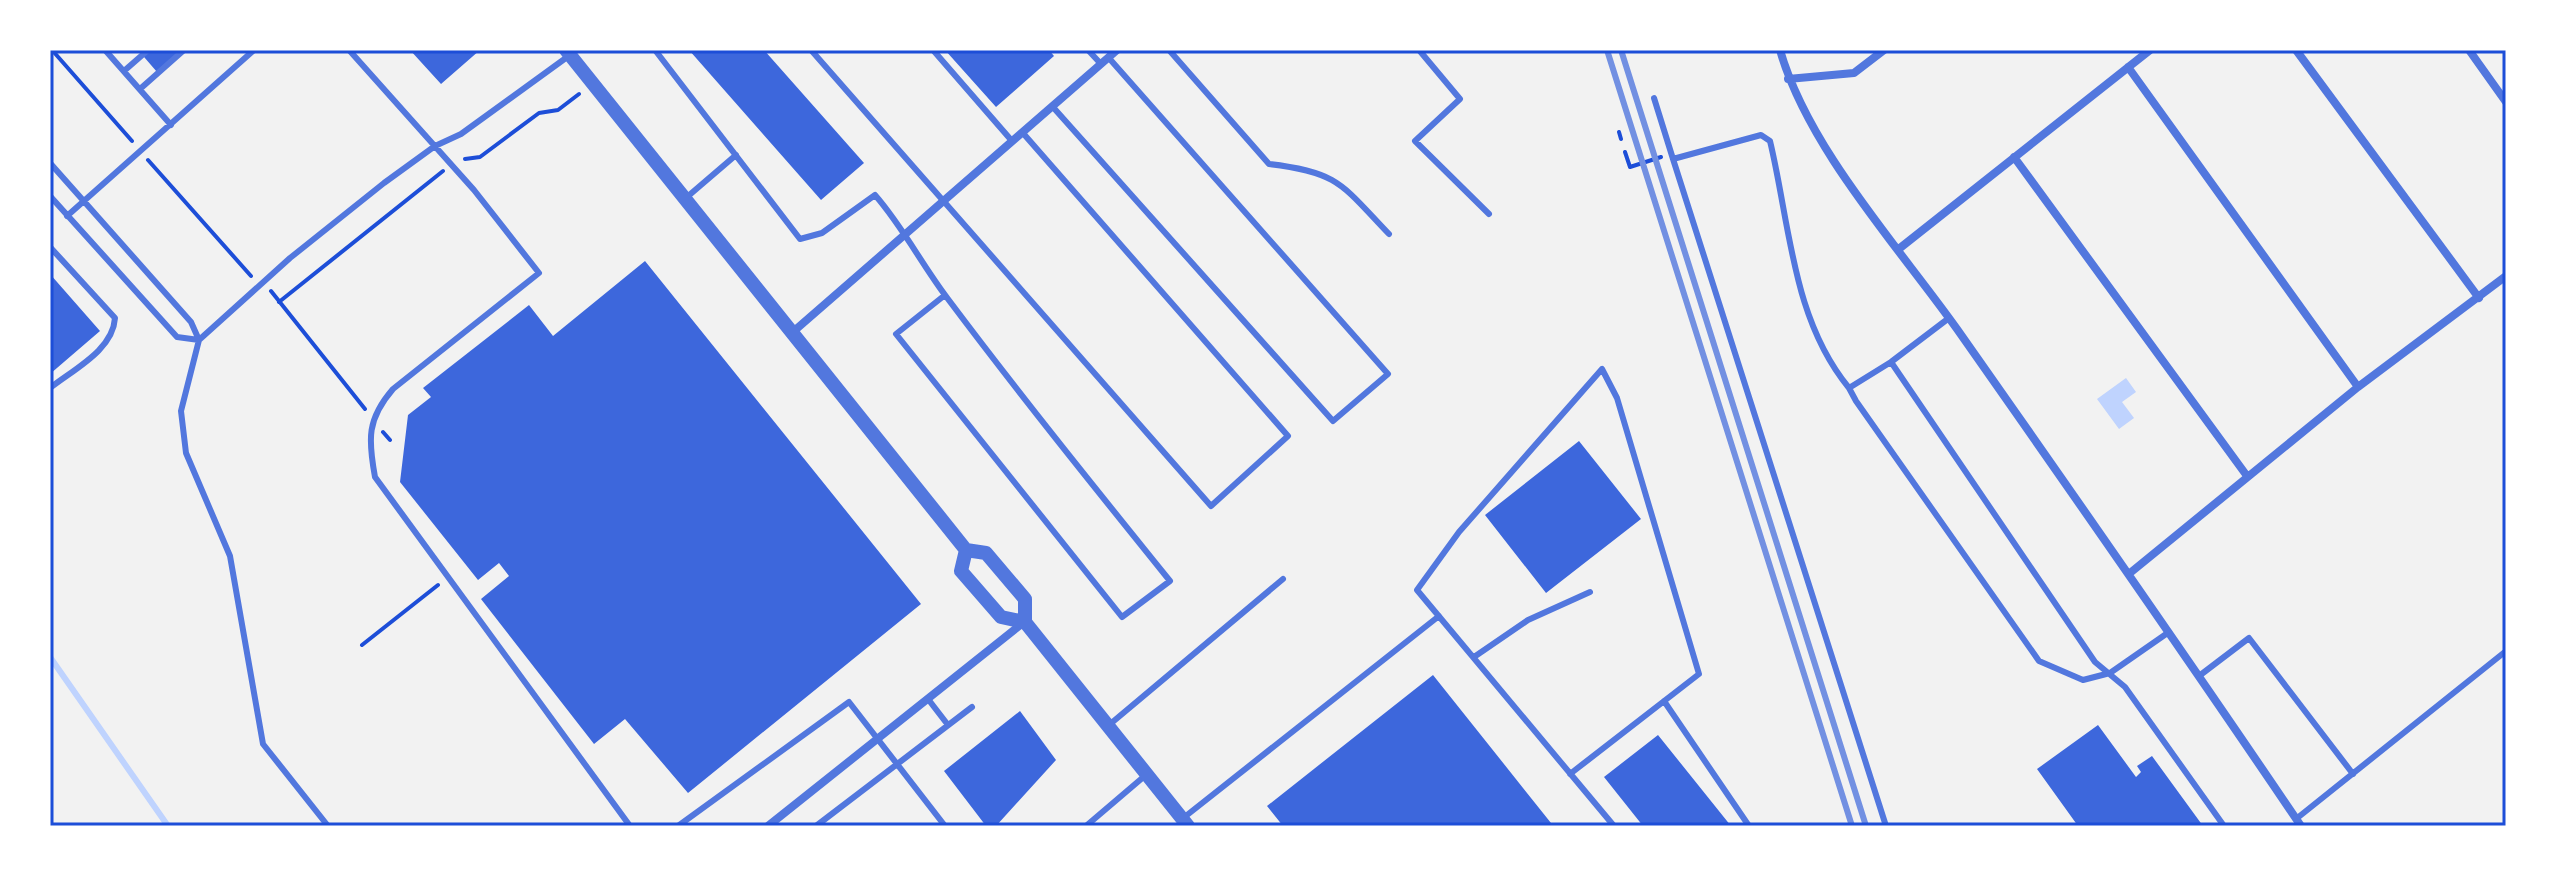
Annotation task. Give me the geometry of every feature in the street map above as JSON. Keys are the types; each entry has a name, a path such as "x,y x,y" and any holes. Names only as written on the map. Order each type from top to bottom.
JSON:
{"street":[{"path":"794,331 1117,50"},
{"path":"1780,50 1788,79 1838,169 1900,248 2130,573 2299,823"},
{"path":"1788,79 1854,73 1884,50"},
{"path":"1900,248 2150,50"},
{"path":"2296,50 2479,298"},
{"path":"2469,50 2506,102"},
{"path":"568,52 966,550 986,553 1025,599 1025,622"},
{"path":"2128,67 2358,387"},
{"path":"2014,157 2247,476"},
{"path":"2130,573 2358,387 2506,276"},
{"path":"966,550 961,571 1001,617 1025,622 1185,823"},
{"path":"768,826 1025,622"}],"lane":[{"path":"105,50 171,125"},
{"path":"124,71 148,50"},
{"path":"140,89 184,50"},
{"path":"67,216 254,50"},
{"path":"349,50 453,165 539,273 393,389 375,410 369,445 375,477 630,826"},
{"path":"655,50 800,239 822,233 875,195 897,219 903,236 945,295 1170,581 1122,617 896,334 945,295"},
{"path":"811,50 1211,506 1288,436 1022,132"},
{"path":"933,50 1012,141"},
{"path":"1052,106 1333,421 1388,374 1104,61 1088,50"},
{"path":"1169,50 1269,164 1316,171 1337,181 1389,234"},
{"path":"1419,50 1460,99 1415,141 1489,214"},
{"path":"328,826 263,744 230,556 186,453 181,411 199,340 335,221 435,146 461,134 568,52"},
{"path":"1654,98 1886,826"},
{"path":"1673,159 1761,135 1770,141 1803,301 1833,369 2039,661 2083,680 2110,673 2169,632"},
{"path":"685,198 736,155"},
{"path":"50,163 191,322 199,340"},
{"path":"50,196 177,337 199,340"},
{"path":"50,247 115,318 114,334 103,346 50,388"},
{"path":"1849,388 1891,362 1949,318"},
{"path":"1891,362 2095,662 2125,687 2224,826"},
{"path":"1570,774 1699,674 1617,398 1602,369 1459,532 1417,590 1474,657 1570,774 1614,826"},
{"path":"1109,725 1283,579"},
{"path":"1474,657 1528,620 1590,592"},
{"path":"1185,823 1439,616"},
{"path":"2199,676 2249,638 2353,774"},
{"path":"2299,823 2353,774 2506,651"},
{"path":"928,699 948,725"},
{"path":"1664,701 1749,826"},
{"path":"678,826 849,702 945,826"},
{"path":"816,826 972,707"},
{"path":"1086,826 1148,773"}],"path":[{"path":"52,50 279,302 390,440"},
{"path":"279,302 453,165 468,157 480,157 539,113 558,110 592,85"},
{"path":"1619,132 1621,139"},
{"path":"1625,152 1630,167 1661,158"},
{"path":"362,645 448,577"}],"water":[{"path":"2126,378 2136,392 2122,402 2134,418 2119,429 2097,399"}],"building":[{"path":"138,50 183,50 157,72"},
{"path":"410,50 480,50 441,84"},
{"path":"689,50 764,50 864,163 821,200"},
{"path":"945,50 1049,50 1054,56 996,107"},
{"path":"645,261 921,604 688,793 625,719 594,744 481,599 509,576 499,563 478,580 400,482 408,415 431,397 423,388 529,305 553,336"},
{"path":"50,274 100,331 50,374"},
{"path":"1579,441 1641,519 1546,593 1485,515"},
{"path":"1433,675 1551,823 1547,826 1283,826 1267,806"},
{"path":"1020,711 1056,760 996,826 986,826 944,771"},
{"path":"2098,725 2136,777 2141,772 2137,766 2152,756 2203,826 2078,826 2037,769"},
{"path":"1658,735 1731,826 1643,826 1604,777"}],"waterway":[{"path":"50,657 168,826"}],"railway":[{"path":"1607,50 1852,826"},
{"path":"1621,50 1866,826"}]}
